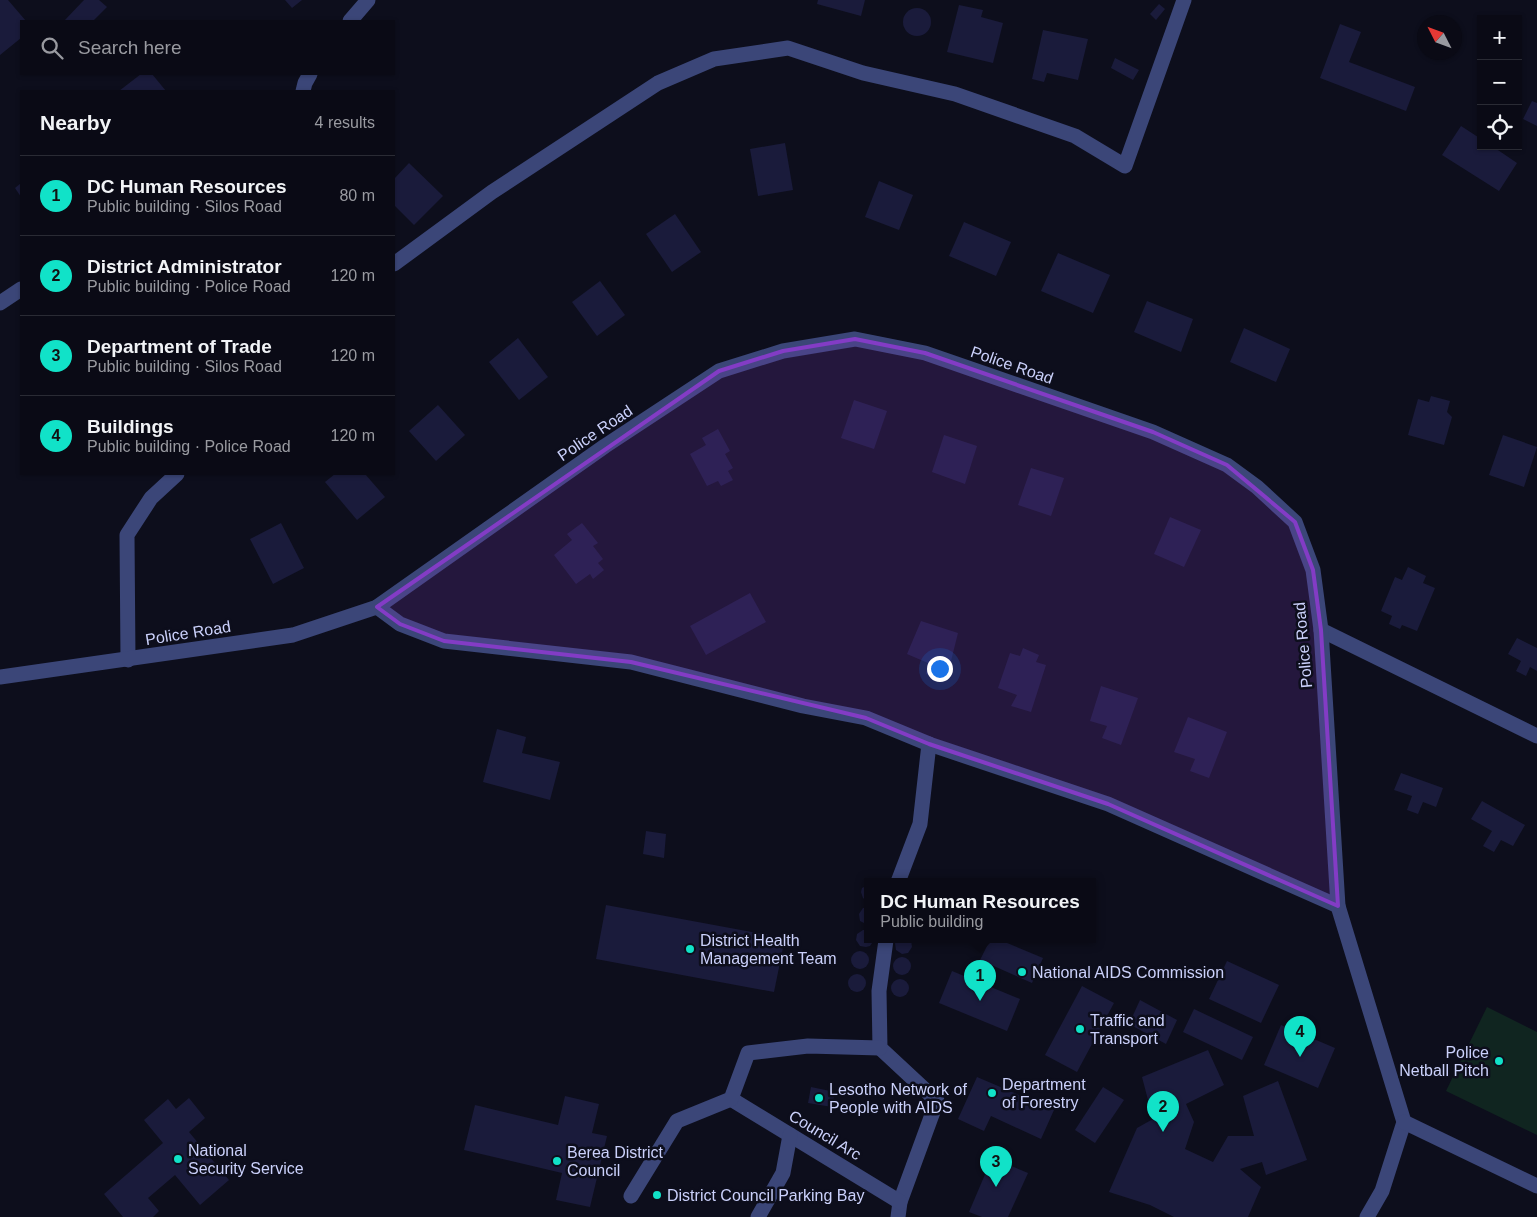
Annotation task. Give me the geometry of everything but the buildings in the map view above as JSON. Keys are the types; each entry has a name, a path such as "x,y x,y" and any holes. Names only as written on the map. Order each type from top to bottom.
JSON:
{"street":[{"path":"351,20 368,0"},
{"path":"395,263 492,192 658,83 714,59 788,48 863,73 955,94 1075,136 1125,166 1184,0"},
{"path":"303,90 309,75"},
{"path":"0,303 20,289"},
{"name":"Police Road","path":"0,677 294,635 377,607 605,446 719,371 783,351 854,340 925,354 1154,432 1227,465 1257,487 1295,522 1313,570 1321,630 1338,906 1404,1122"},
{"path":"128,660 127,535 151,498 177,475"},
{"path":"377,607 400,624 444,641 630,662 803,706 866,718 929,744 1108,804 1338,906"},
{"path":"1321,630 1537,736"},
{"path":"900,878 920,824 929,744"},
{"path":"880,1048 879,991 886,943"},
{"path":"631,1196 677,1121 731,1099 748,1053 808,1046 880,1048 936,1101 900,1202 898,1217"},
{"name":"Council Arc","path":"731,1099 900,1202"},
{"path":"1367,1217 1382,1191 1404,1122 1537,1186"},
{"path":"758,1217 783,1173 790,1135"}],"highlighted area":[{"path":"855,339 925,353 1153,432 1227,465 1295,522 1313,570 1321,630 1338,906 1108,804 929,744 866,718 631,662 444,641 400,624 377,607 719,371 783,351"}],"green space":[{"name":"Police Netball Pitch","path":"1487,1007 1537,1032 1537,1135 1446,1091"}],"place":[{"name":"District Health Management Team","path":"690,949"},
{"name":"National AIDS Commission","path":"1022,972"},
{"name":"DC Human Resources","path":"980,1001"},
{"name":"Traffic and Transport","path":"1080,1029"},
{"name":"Buildings","path":"1300,1057"},
{"name":"Police Netball Pitch","path":"1499,1061"},
{"name":"Department of Forestry","path":"992,1093"},
{"name":"Lesotho Network of People with AIDS","path":"819,1098"},
{"name":"District Administrator","path":"1163,1132"},
{"name":"National Security Service","path":"178,1159"},
{"name":"Berea District Council","path":"557,1161"},
{"name":"Department of Trade","path":"996,1187"},
{"name":"District Council Parking Bay","path":"657,1195"}]}
